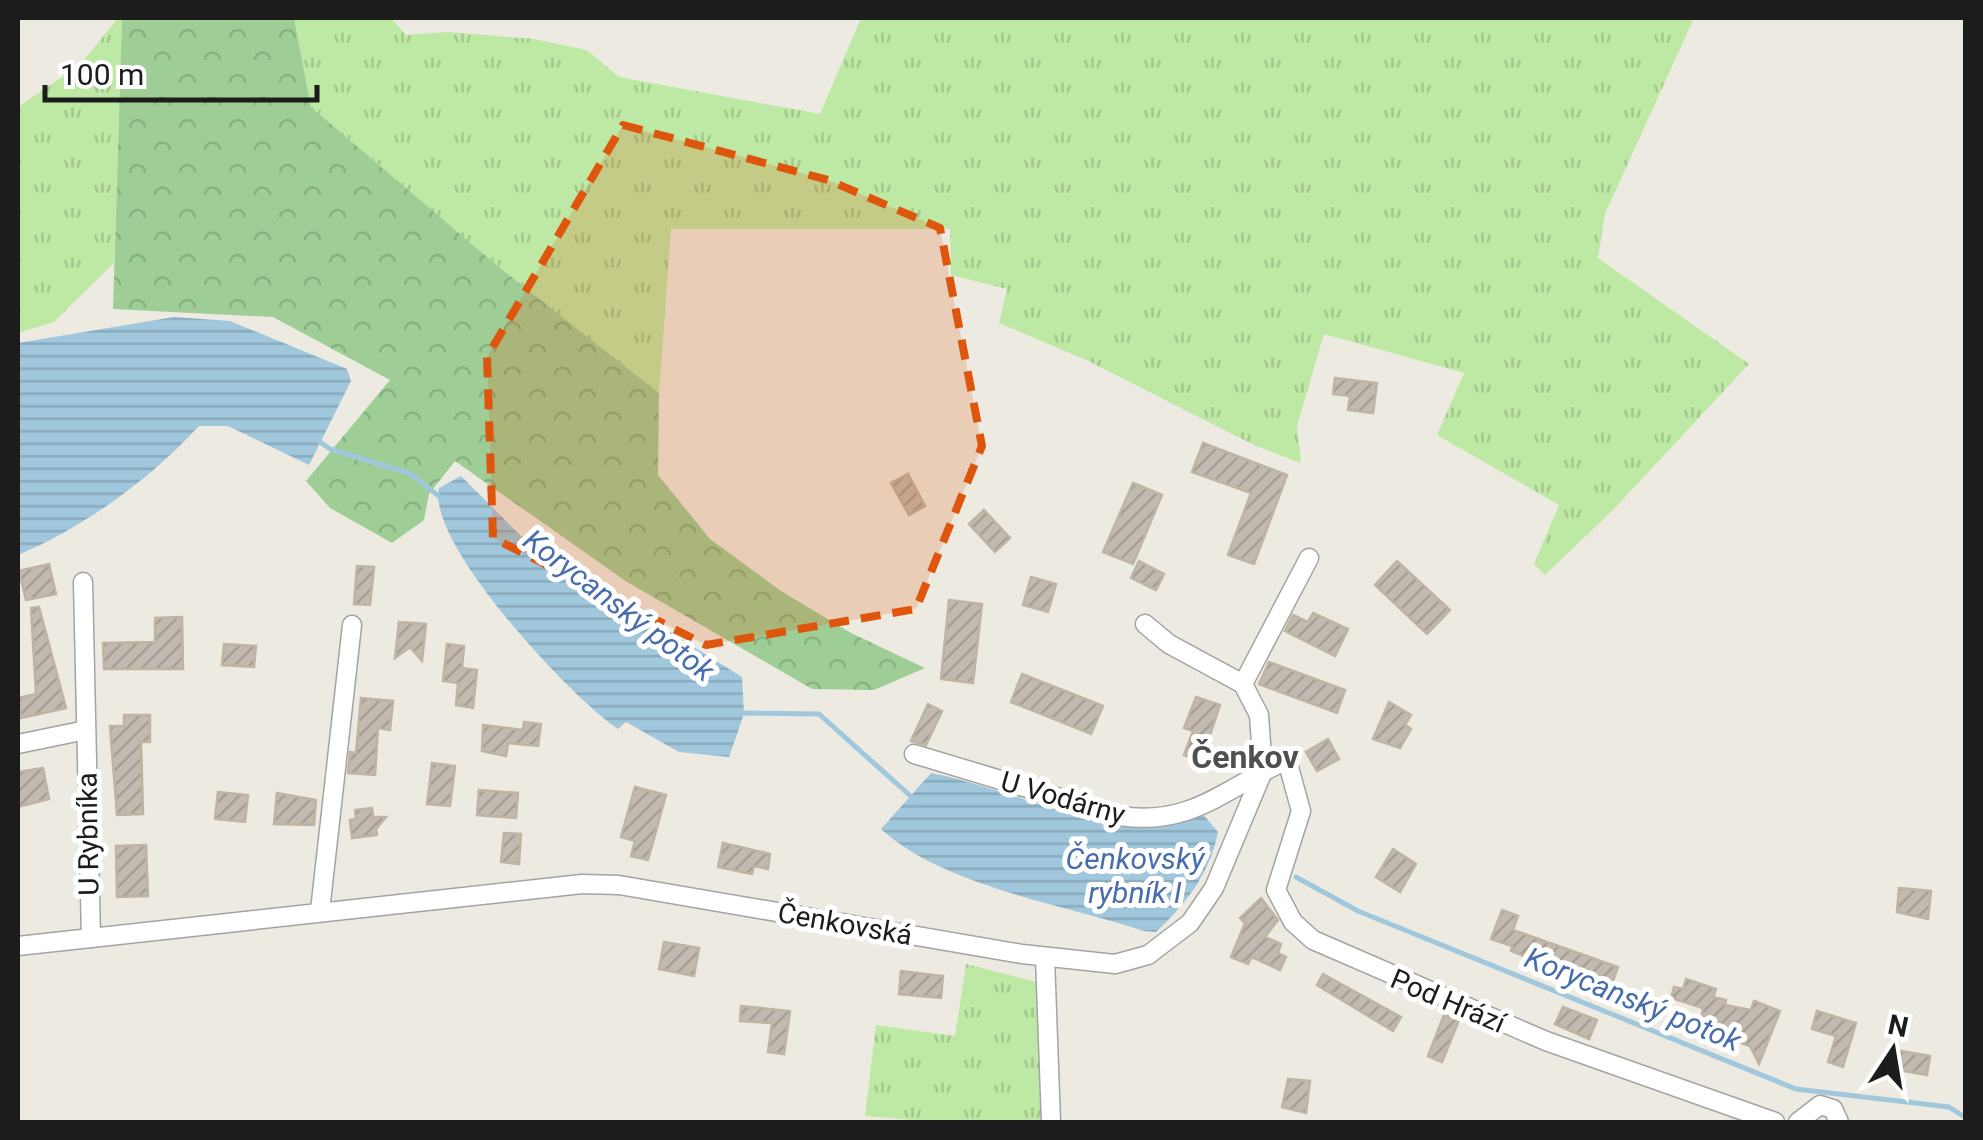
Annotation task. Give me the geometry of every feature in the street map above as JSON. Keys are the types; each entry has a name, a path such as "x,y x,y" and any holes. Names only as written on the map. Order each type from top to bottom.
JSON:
{"street":[{"path":"1243,684 1309,558"},
{"name":"U Rybníka","path":"83,582 91,938"},
{"path":"1145,624 1169,644 1243,684 1258,715 1263,770"},
{"path":"320,911 352,625"},
{"name":"U Rybníka","path":"18,744 86,730"},
{"name":"U Vodárny","path":"914,754 1120,816 1152,822 1173,818 1235,790 1263,770 1287,760"},
{"name":"Pod Hrází","path":"1287,760 1302,811 1276,890 1293,922 1312,940 1546,1042 1776,1122"},
{"name":"Čenkovská","path":"18,946 562,885 619,885 1046,957 1115,964 1148,955 1190,923 1214,888 1263,770"},
{"path":"1046,957 1051,1122"},
{"path":"1798,1122 1820,1105 1832,1109 1839,1122"}],"highlighted area":[{"path":"623,125 828,180 940,228 982,446 916,609 706,645 493,538 487,357"}],"green space":[{"path":"122,18 114,263 54,322 18,333 18,107 80,65"},
{"path":"122,18 294,18 311,107 500,268 659,393 658,475 710,539 781,591 851,633 925,668 874,690 812,689 627,582 455,461 429,494 424,520 392,543 330,508 306,481 390,380 273,317 113,309"},
{"path":"294,18 391,18 406,35 448,32 534,39 587,50 619,77 820,114 861,18 1694,18 1605,214 1598,258 1749,364 1613,510 1545,575 1534,564 1559,505 1437,435 1464,373 1324,334 1297,426 1301,463 1254,445 1086,360 999,323 1007,289 951,275 950,229 671,229 659,393 500,268 311,107"},
{"path":"966,964 1037,982 1042,1122 933,1122 865,1116 876,1025 955,1036"}],"water":[{"path":"174,317 230,321 347,369 351,381 309,465 228,426 199,426 115,500 18,555 18,343"},
{"path":"461,476 521,536 539,540 592,575 622,602 742,677 744,714 729,757 679,752 626,722 618,729 538,654 478,581 441,513 439,488"},
{"name":"Čenkovský rybník I","path":"931,773 1104,820 1171,822 1201,812 1218,832 1203,874 1187,899 1156,932 1144,931 971,880 907,849 881,829"}],"building":[{"path":"1335,378 1377,383 1373,413 1348,410 1350,396 1333,394"},
{"path":"1203,443 1287,475 1254,564 1228,555 1251,493 1192,472"},
{"path":"908,474 925,506 909,515 891,483"},
{"path":"1133,483 1162,495 1133,564 1103,552"},
{"path":"984,510 1010,538 995,552 969,524"},
{"path":"1139,561 1164,574 1156,590 1131,578"},
{"path":"1397,561 1450,610 1427,634 1375,585"},
{"path":"49,564 56,594 26,600 19,571"},
{"path":"357,566 374,567 370,605 354,604"},
{"path":"1031,577 1056,584 1048,612 1023,605"},
{"path":"949,600 982,604 973,683 941,679"},
{"path":"39,607 66,708 21,718 18,698 36,694 31,608"},
{"path":"1313,613 1348,629 1335,656 1285,631 1293,615 1308,622"},
{"path":"182,617 183,669 104,669 103,643 155,642 155,618"},
{"path":"399,622 426,624 422,661 410,647 395,658"},
{"path":"224,644 256,646 254,667 222,665"},
{"path":"447,644 464,646 462,668 477,670 473,708 456,705 458,683 443,681"},
{"path":"1269,662 1345,690 1337,713 1259,684"},
{"path":"1022,674 1103,706 1091,734 1011,702"},
{"path":"1196,697 1220,705 1201,762 1184,755 1193,731 1184,728"},
{"path":"361,698 393,701 390,730 378,728 375,775 348,773 350,752 356,753"},
{"path":"1389,702 1411,715 1405,725 1411,729 1400,748 1373,739"},
{"path":"928,704 942,711 926,745 911,741"},
{"path":"124,715 150,715 150,742 141,742 143,814 117,815 110,726 124,726"},
{"path":"524,722 541,724 538,746 508,743 506,756 482,751 483,725 523,730"},
{"path":"1328,739 1339,759 1317,771 1306,752"},
{"path":"432,763 455,766 450,806 427,804"},
{"path":"43,768 49,799 18,807 18,772"},
{"path":"635,787 666,795 648,860 631,856 635,841 621,837"},
{"path":"479,790 518,793 516,818 477,815"},
{"path":"218,792 248,795 245,822 215,819"},
{"path":"277,793 316,800 314,825 274,824"},
{"path":"372,808 373,817 386,817 376,829 377,835 352,838 350,820 356,819 355,810"},
{"path":"504,833 521,834 519,864 501,862"},
{"path":"723,843 770,854 768,869 754,866 752,874 718,867"},
{"path":"146,845 148,896 117,897 116,846"},
{"path":"1393,849 1416,864 1400,892 1376,877"},
{"path":"1899,888 1931,891 1928,919 1897,912"},
{"path":"1261,898 1278,920 1265,937 1281,944 1278,953 1286,957 1280,970 1252,957 1248,964 1231,957 1245,923 1240,918"},
{"path":"1502,910 1518,916 1513,930 1618,967 1608,995 1592,989 1594,983 1511,951 1512,946 1491,939"},
{"path":"664,942 699,948 694,976 659,969"},
{"path":"901,971 943,976 941,998 899,994"},
{"path":"1323,974 1401,1017 1393,1031 1317,985"},
{"path":"1686,979 1716,989 1713,997 1726,1000 1725,1005 1751,1010 1754,1001 1780,1011 1759,1064 1750,1046 1741,1043 1744,1034 1701,1021 1703,1008 1671,998 1674,987 1683,989"},
{"path":"741,1006 790,1011 784,1054 768,1052 772,1023 740,1021"},
{"path":"1563,1007 1597,1020 1589,1039 1555,1024"},
{"path":"1817,1011 1856,1023 1843,1067 1828,1062 1836,1036 1812,1029"},
{"path":"1444,1015 1459,1020 1442,1062 1428,1056"},
{"path":"1890,1049 1930,1056 1927,1075 1887,1068"},
{"path":"1288,1079 1310,1081 1306,1113 1282,1107"}],"waterway":[{"name":"Korycanský potok","path":"316,439 330,449 409,473 440,497"},
{"name":"Korycanský potok","path":"740,713 819,714 915,800"},
{"name":"Korycanský potok","path":"1296,877 1358,911 1796,1089 1949,1107 1966,1118"}],"district":[{"name":"Čenkov","path":"1245,757"}]}
